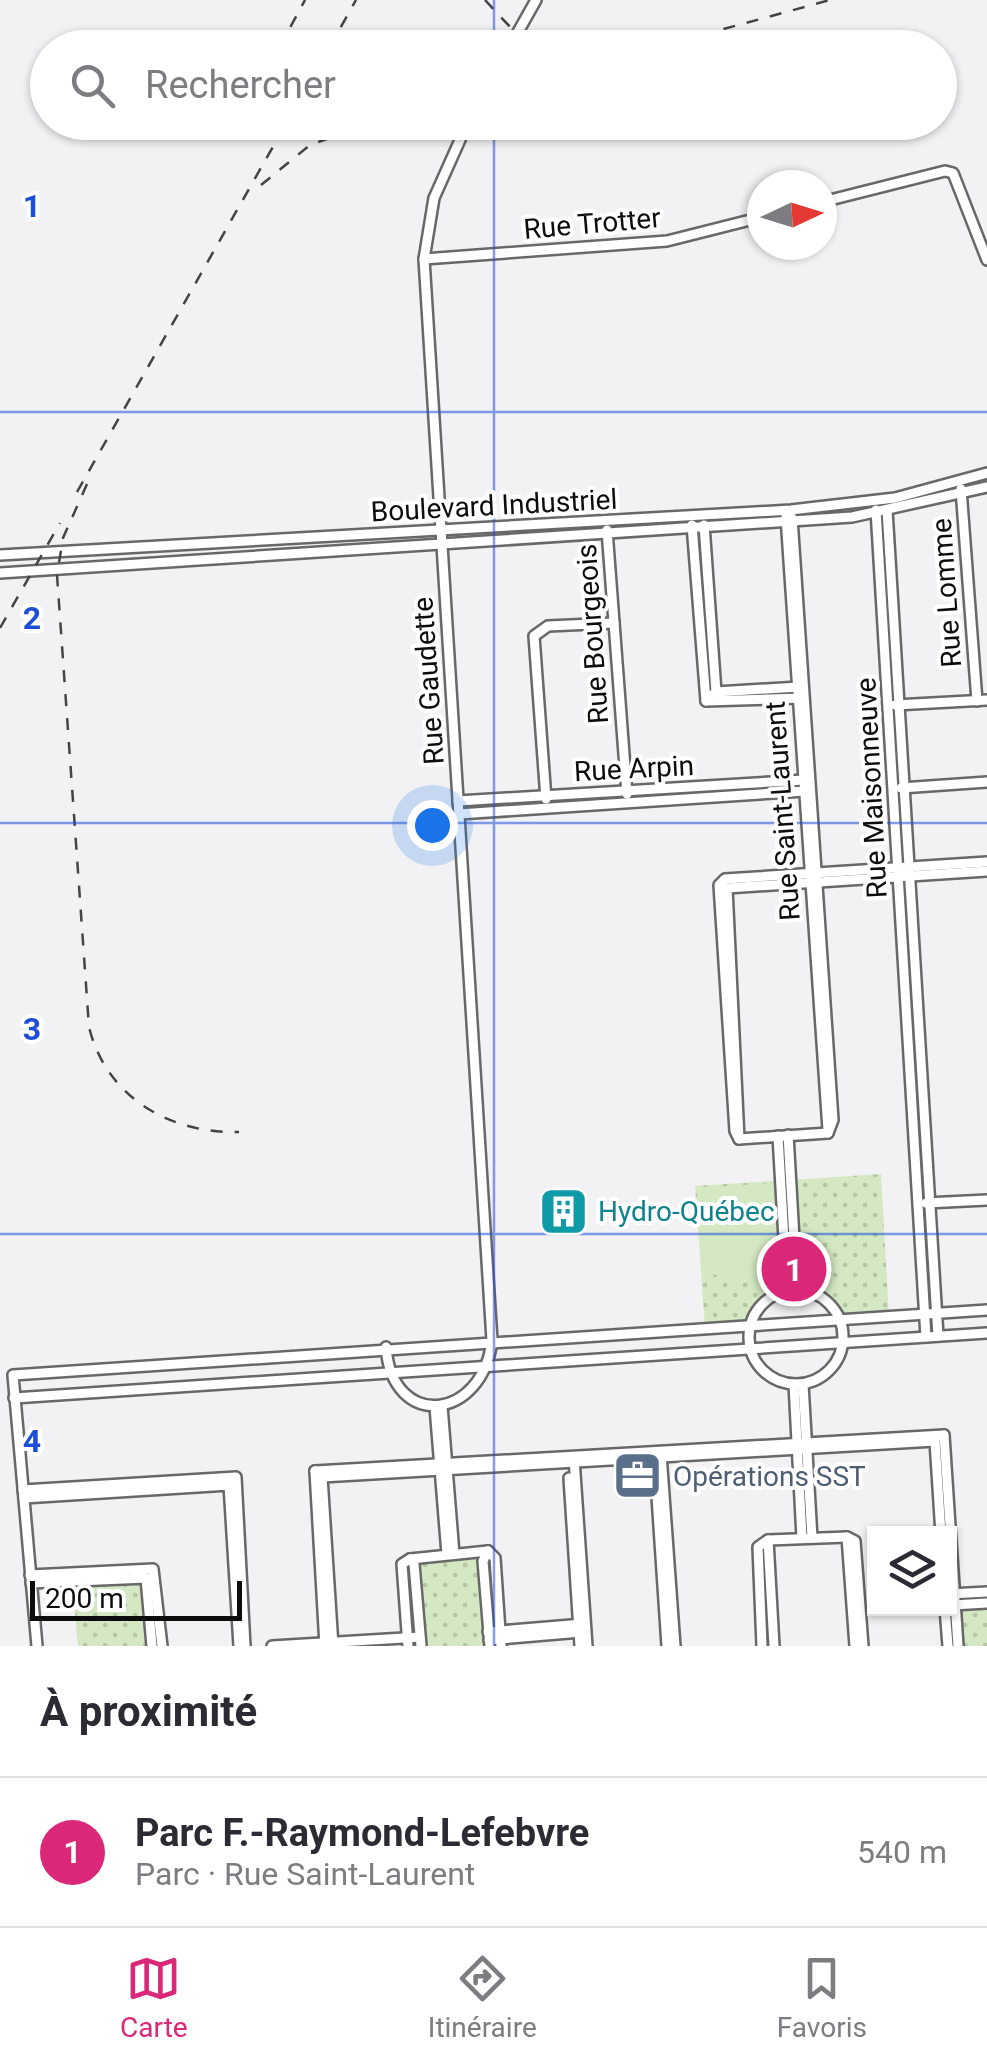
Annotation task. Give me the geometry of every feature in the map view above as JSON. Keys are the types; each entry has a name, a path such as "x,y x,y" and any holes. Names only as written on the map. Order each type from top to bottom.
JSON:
{"street":[{"path":"519,30 536,0"},
{"name":"Rue Gaudette","path":"460,140 434,198 424,260 492,1340 488,1366"},
{"path":"837,199 953,172 987,260"},
{"name":"Rue Trotter","path":"424,260 667,241 747,221"},
{"name":"Boulevard Industriel","path":"789,516 881,501 987,473"},
{"name":"Rue Lomme","path":"961,482 982,701"},
{"name":"Boulevard Industriel","path":"0,556 441,530 606,528 882,513 987,486"},
{"name":"Rue Maisonneuve","path":"881,501 932,1336"},
{"name":"Rue Saint-Laurent","path":"789,516 821,1002 833,1120 828,1133 737,1135 724,884 812,878"},
{"path":"698,523 706,702"},
{"name":"Boulevard Industriel","path":"0,573 442,545 606,528"},
{"name":"Rue Bourgeois","path":"606,528 628,803"},
{"path":"330,536 330,552"},
{"path":"278,555 280,539"},
{"path":"187,560 189,544"},
{"path":"547,808 534,636 548,626 614,622"},
{"path":"705,622 716,692"},
{"path":"706,702 716,692 802,693"},
{"path":"706,702 802,693"},
{"path":"894,705 982,701"},
{"path":"898,788 987,782"},
{"name":"Rue Arpin","path":"458,801 808,785"},
{"name":"Rue Arpin","path":"459,814 628,803 808,785"},
{"path":"904,872 987,862"},
{"path":"812,878 987,871"},
{"path":"783,1136 792,1290"},
{"path":"924,1203 987,1200"},
{"path":"792,1290 823,1299 840,1320 842,1344 826,1374 798,1384 766,1373 751,1350 750,1325 764,1303 792,1290"},
{"path":"37,1646 13,1375 386,1347 987,1310"},
{"path":"644,1332 646,1356"},
{"path":"14,1398 987,1333"},
{"path":"601,1334 604,1359"},
{"path":"386,1347 388,1372 406,1393 438,1407 471,1393 488,1366"},
{"path":"307,1354 308,1379"},
{"path":"198,1362 199,1386"},
{"path":"90,1369 92,1392"},
{"path":"798,1384 807,1538"},
{"path":"438,1407 451,1554"},
{"path":"329,1644 318,1474 939,1438"},
{"path":"939,1438 940,1526"},
{"path":"939,1438 945,1526"},
{"path":"658,1453 670,1625 675,1646"},
{"path":"571,1458 584,1646"},
{"path":"23,1494 233,1481 242,1646"},
{"path":"774,1646 758,1547 768,1540 807,1538 851,1539 855,1646"},
{"path":"762,1646 767,1616 768,1540"},
{"path":"408,1642 402,1564 410,1558 488,1551 495,1558 495,1639 583,1628"},
{"path":"272,1646 420,1642 414,1564 410,1558"},
{"path":"31,1579 150,1574"},
{"path":"150,1574 152,1646"},
{"path":"150,1574 162,1646"},
{"path":"957,1600 987,1592"},
{"path":"957,1601 987,1603"},
{"path":"856,1611 863,1646"},
{"path":"948,1646 950,1616"},
{"path":"953,1616 958,1646"},
{"path":"667,1646 670,1625"}],"green space":[{"path":"881,1174 889,1316 841,1320 829,1301 794,1288 774,1295 751,1324 705,1327 695,1186"},
{"path":"775,1183 781,1274 773,1283 703,1273 698,1188"},
{"path":"478,1559 484,1646 420,1646 414,1563"},
{"path":"72,1581 145,1582 149,1646 78,1646"},
{"path":"987,1603 987,1646 958,1646 957,1605"}],"railway":[{"path":"289,30 305,0"},
{"path":"339,30 356,0"},
{"path":"485,0 514,30"},
{"path":"720,30 830,0"},
{"path":"77,492 277,140"},
{"path":"261,185 310,145 324,140"},
{"path":"87,484 63,538 57,575 89,1027 97,1052 110,1073 144,1106 189,1126 239,1132"},
{"path":"0,628 60,523"}],"place":[{"name":"Hydro-Québec","path":"563,1211"},
{"name":"Parc F.-Raymond-Lefebvre","path":"794,1269"},
{"name":"Opérations SST","path":"638,1476"}]}
